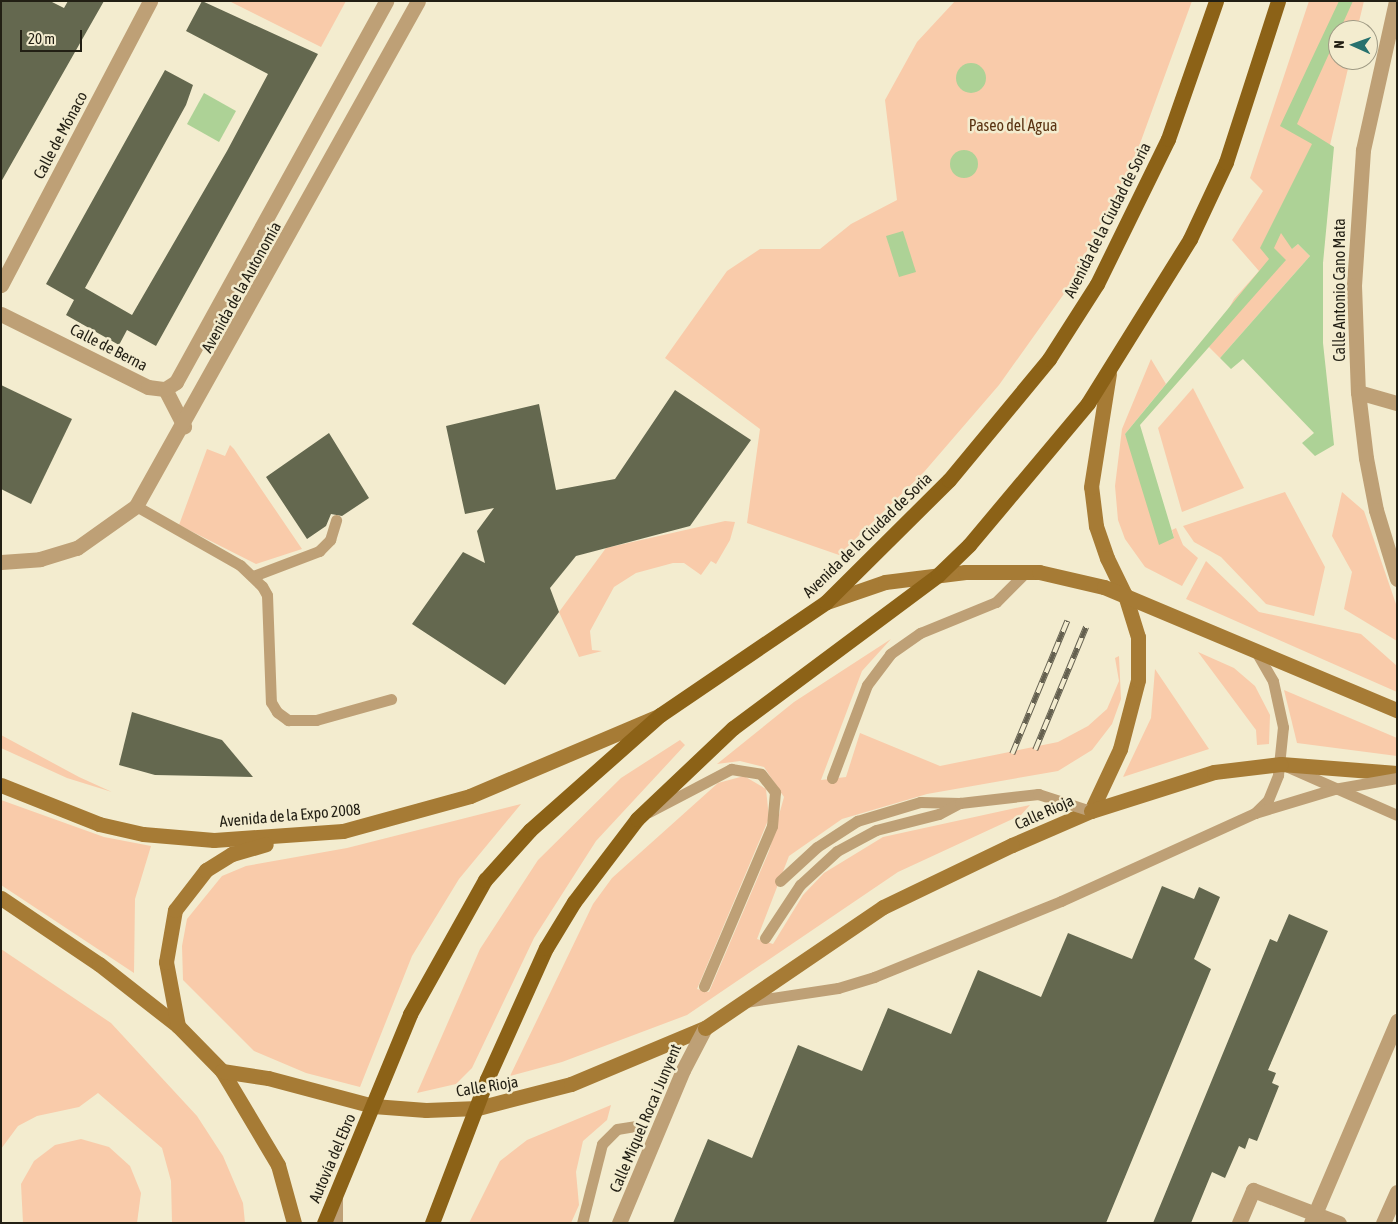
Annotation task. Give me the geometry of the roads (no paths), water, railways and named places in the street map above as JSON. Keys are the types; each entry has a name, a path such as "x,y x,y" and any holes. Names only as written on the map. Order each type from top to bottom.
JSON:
{"main road":[{"name":"Avenida de la Ciudad de Soria","path":"373,1106 432,970 485,880 522,839 660,715 826,602 949,480 1048,360 1097,284 1168,139 1216,1"},
{"path":"432,1223 528,983 574,902 638,819 733,728 938,575 1051,450 1109,373 1190,239 1226,162 1278,1"},
{"path":"1091,811 1134,706 1138,637 1125,595 1107,558 1094,518 1091,487 1109,373"},
{"path":"826,602 885,582 965,572 1027,571 1063,576 1125,595 1397,710"},
{"name":"Avenida de la Expo 2008","path":"1,785 116,828 188,839 247,844 343,831 470,796 660,715"},
{"name":"Calle Rioja","path":"222,1071 268,1078 373,1106 426,1110 478,1108 571,1084 705,1028 883,907 1091,811 1214,772 1282,764 1397,773"},
{"path":"178,1026 169,976 168,934 184,895 206,870 247,844"},
{"path":"1,898 99,964 178,1026 222,1071"},
{"name":"Autovía del Ebro","path":"222,1071 278,1165 294,1223"},
{"name":"Autovía del Ebro","path":"324,1223 373,1106"}],"street":[{"name":"Calle de Mónaco","path":"1,285 150,1"},
{"name":"Avenida de la Autonomía","path":"165,389 176,382 386,1"},
{"name":"Avenida de la Autonomía","path":"1,562 58,555 93,540 136,506 184,426 418,1"},
{"name":"Calle Antonio Cano Mata","path":"1396,1 1358,186 1354,285 1358,392 1376,510 1397,579"},
{"name":"Calle de Berna","path":"1,314 148,387 165,389"},
{"path":"165,389 184,426"},
{"path":"1358,392 1397,403"},
{"path":"1313,1218 1397,1022"},
{"name":"Calle Miquel Roca i Junyent","path":"619,1223 683,1070 705,1028"},
{"path":"1239,1223 1253,1190 1313,1218 1339,1223"},
{"path":"1383,1223 1397,1192"}],"lane":[{"path":"136,506 253,576 267,595 269,686 277,712 301,722 391,699"},
{"path":"253,576 319,551 330,540 336,520"},
{"path":"832,778 867,685 883,661 920,633 996,602 1027,571"},
{"path":"1255,650 1280,705 1282,764 1274,789 1255,813"},
{"path":"1282,764 1334,789 1397,815"},
{"path":"638,819 731,769 761,774 775,792 772,826 704,986"},
{"name":"Calle Rioja","path":"741,1003 830,990 874,977 1061,901 1255,813 1334,789 1397,778"},
{"path":"780,881 817,846 857,821 920,802 960,803 1038,794 1091,811"},
{"path":"765,938 800,885 837,852 876,830 939,814 960,803"},
{"path":"582,1223 602,1144 617,1129 636,1126"},
{"path":"337,1191 338,1223"}],"railway":[{"path":"1012,754 1067,621"},
{"path":"1035,750 1086,627"}],"park label":[{"name":"Paseo del Agua","path":"1013,125"}]}
